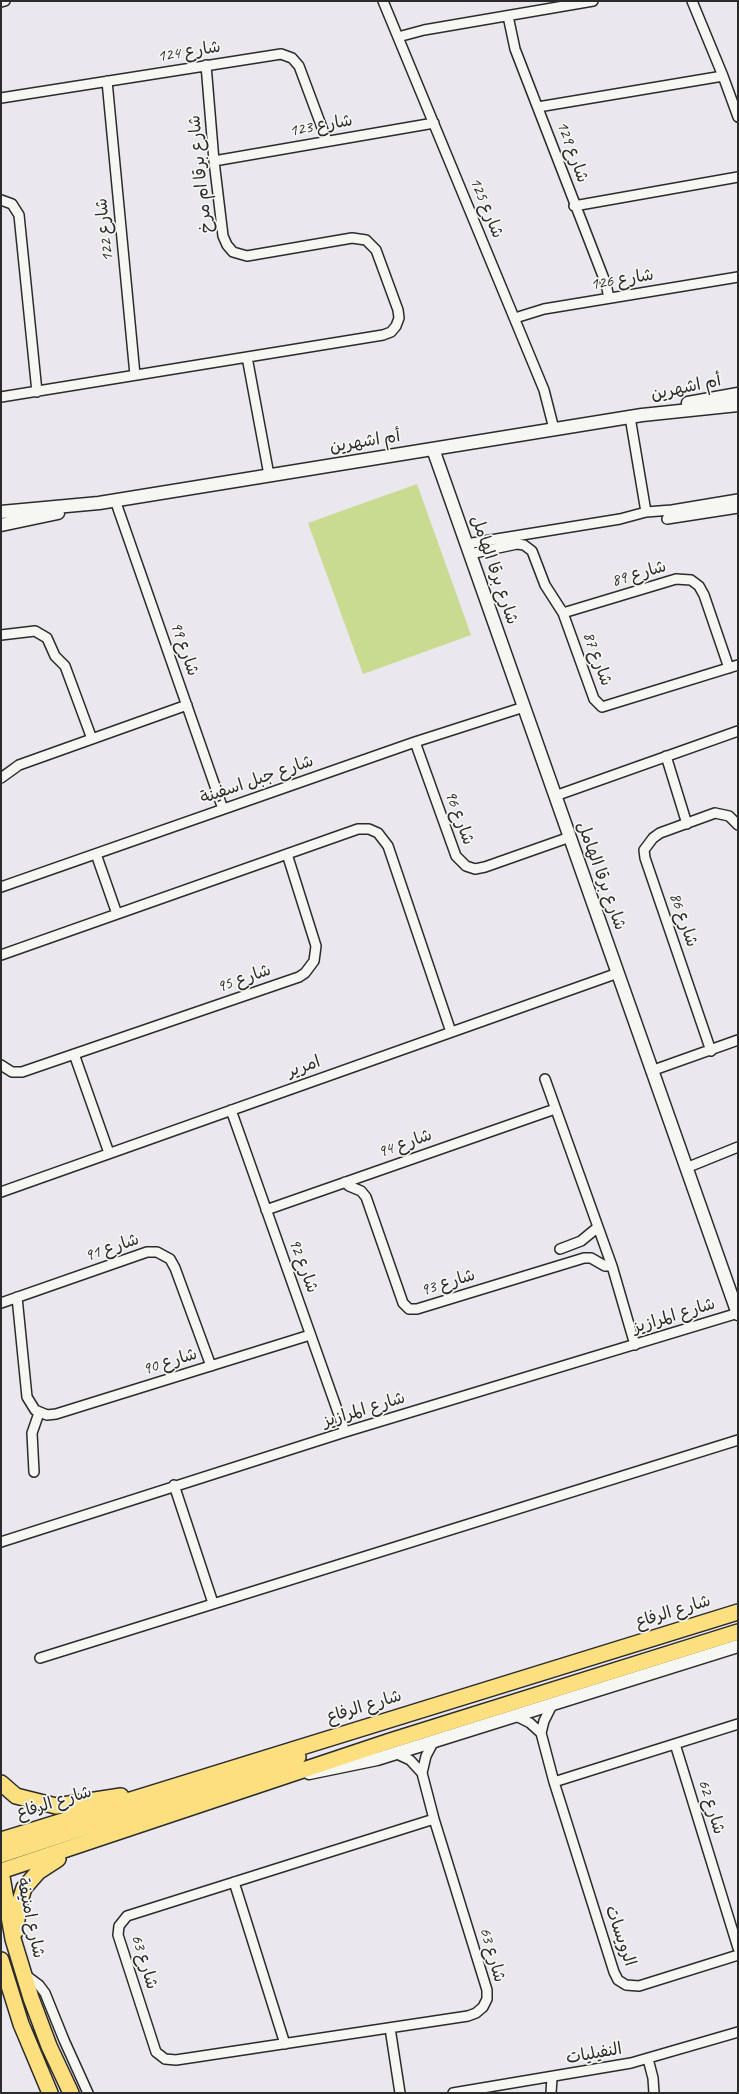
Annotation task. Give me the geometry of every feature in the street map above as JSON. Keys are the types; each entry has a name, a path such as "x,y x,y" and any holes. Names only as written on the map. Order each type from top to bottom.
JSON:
{"main road":[{"name":"شارع الرفاع","path":"1,1840 738,1612"},
{"path":"1,1871 80,1846 390,1741 738,1632"},
{"path":"1,1855 277,1765 312,1751 345,1733"},
{"path":"1,1783 7,1790 16,1796 56,1806 110,1797 140,1797"},
{"path":"13,1939 20,1901 28,1882 38,1872 80,1846"},
{"name":"شارع امنيفة","path":"1,1871 13,1939 23,1973 49,2046 71,2093"},
{"path":"1,1960 32,2052 50,2093"},
{"path":"1,1982 12,1996"}],"street":[{"path":"1,2 6,1"},
{"name":"شارع 125","path":"383,1 544,390 554,429"},
{"path":"398,37 424,30 593,1"},
{"path":"692,1 738,117"},
{"name":"شارع 129","path":"508,16 515,49 602,276 609,298"},
{"name":"شارع 124","path":"1,98 281,54 292,58 299,66 327,141"},
{"name":"شارع برقا ام مرخ","path":"1,398 387,334 396,326 399,314 376,250 370,243 362,238 352,238 247,256 233,252 227,245 223,236 214,160 206,65"},
{"path":"538,107 723,76"},
{"name":"شارع 122","path":"107,81 135,376"},
{"name":"شارع 123","path":"214,160 434,123"},
{"path":"574,206 738,177"},
{"path":"1,200 12,204 19,215 37,392"},
{"name":"شارع 126","path":"515,318 535,311 609,298 738,279"},
{"path":"247,357 269,475"},
{"name":"أم اشهرين","path":"636,416 738,394"},
{"name":"أم اشهرين","path":"1,525 115,500 433,448 636,416 738,405"},
{"path":"636,416 646,512"},
{"name":"شارع برقا الهامل","path":"433,448 618,973 651,1071 738,1314"},
{"path":"468,549 620,519 646,512 672,510 738,499"},
{"name":"شارع 99","path":"115,500 223,809"},
{"name":"أم اشهرين","path":"1,512 94,504"},
{"path":"667,519 738,508"},
{"name":"شارع 87","path":"468,549 517,544 527,546 534,554 548,591 563,613 594,699 602,708 734,667"},
{"name":"شارع 89","path":"563,613 676,579 686,579 695,583 702,590 724,654 734,667"},
{"path":"1,635 35,631 47,638 55,656 65,666 92,738"},
{"path":"1,778 19,765 187,705"},
{"name":"شارع جبل اسفينة","path":"1,887 415,742 524,707"},
{"path":"555,796 738,731"},
{"name":"شارع 96","path":"415,742 456,856 466,866 475,868 485,867 570,837"},
{"path":"666,756 687,824"},
{"name":"شارع 86","path":"711,1051 644,854 646,845 656,835 715,813 729,816 738,826"},
{"path":"1,955 358,829 374,831 382,837 388,846 451,1032"},
{"path":"96,854 117,914"},
{"name":"شارع 95","path":"1,1065 12,1072 22,1072 298,977 305,973 314,961 316,946 287,854"},
{"name":"امرير","path":"1,1192 618,973"},
{"path":"651,1071 711,1051 738,1040"},
{"path":"74,1054 109,1153"},
{"path":"545,1079 612,1266 635,1345"},
{"name":"شارع 94","path":"266,1210 555,1109"},
{"name":"شارع 92","path":"231,1110 345,1432"},
{"path":"686,1168 738,1147"},
{"name":"شارع 93","path":"345,1182 366,1197 403,1303 409,1309 418,1309 584,1258 591,1258 605,1266 612,1266"},
{"path":"560,1249 582,1241 598,1227"},
{"name":"شارع 91","path":"1,1303 147,1252 162,1253 170,1259 175,1268 211,1366"},
{"path":"17,1297 27,1397 32,1406 40,1412 32,1433 34,1472"},
{"name":"شارع المرازيز","path":"1,1542 174,1485 345,1432 738,1314"},
{"name":"شارع 90","path":"40,1412 47,1415 56,1414 310,1335"},
{"path":"40,1658 738,1440"},
{"path":"174,1485 213,1603"},
{"path":"288,1776 342,1768 395,1753 738,1646"},
{"path":"516,1716 530,1723 541,1733 544,1721 552,1705"},
{"path":"554,1782 738,1724"},
{"name":"الرويسات","path":"541,1733 554,1782 614,1972 618,1980 626,1985 639,1986 738,1955"},
{"name":"شارع 63","path":"434,1741 426,1756 422,1773 434,1819 487,1990 487,1999 480,2010 472,2015 176,2060 162,2057 154,2048 120,1940 119,1926 127,1916 434,1819"},
{"name":"شارع 62","path":"675,1744 738,1948"},
{"path":"395,1753 410,1760 422,1773"},
{"path":"234,1882 285,2044"},
{"path":"23,1973 39,1985 45,1992 64,2040 88,2093"},
{"path":"390,2028 400,2093"},
{"name":"النفيليات","path":"453,2093 552,2078 648,2059 738,2032"},
{"path":"648,2059 653,2078 654,2093"},
{"path":"551,2093 552,2078"}],"green space":[{"path":"417,484 471,635 363,674 308,523"}]}
